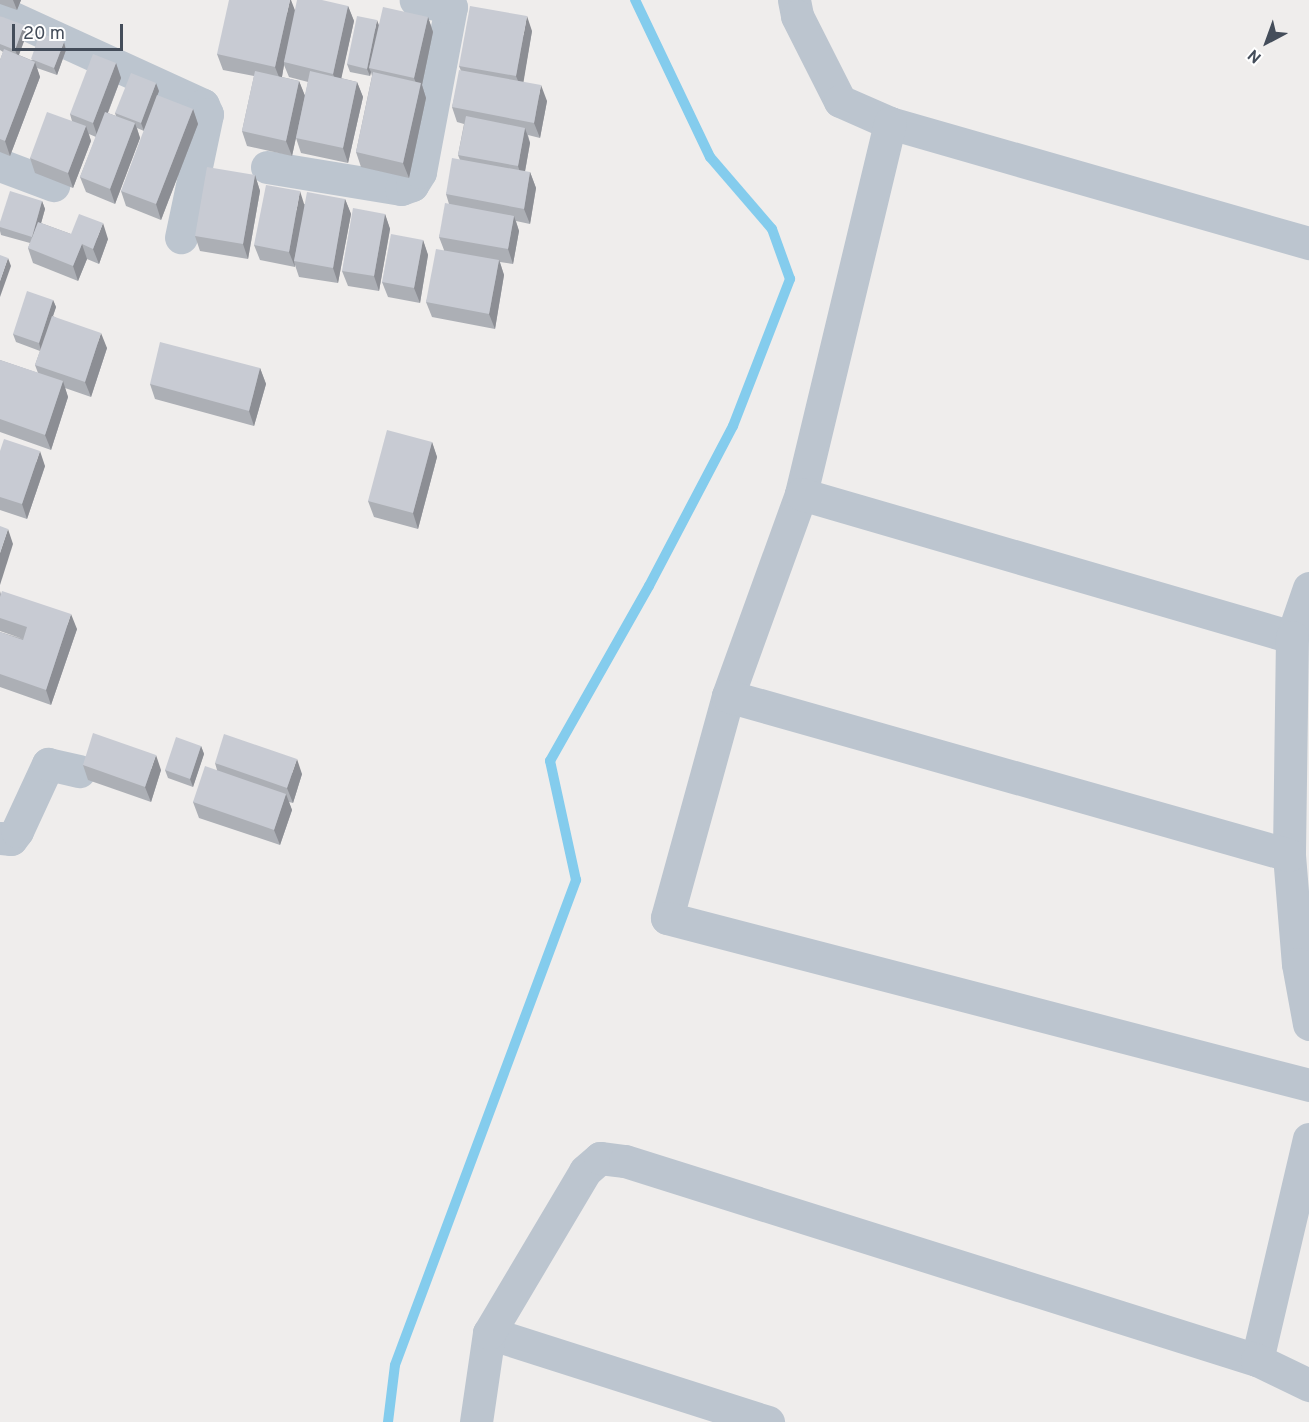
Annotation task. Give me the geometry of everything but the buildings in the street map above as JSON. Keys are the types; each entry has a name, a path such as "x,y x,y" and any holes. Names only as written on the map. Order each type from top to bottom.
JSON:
{"street":[{"path":"267,167 401,189 412,185 420,172 454,3 416,0"},
{"path":"794,0 797,16 840,101 890,123 1309,243"},
{"path":"0,12 151,78 203,105 207,114 181,237"},
{"path":"890,123 801,494 728,696 667,918 1309,1085"},
{"path":"0,165 53,185"},
{"path":"801,494 1292,637"},
{"path":"1309,588 1292,637 1289,855 1298,964 1309,1024"},
{"path":"728,696 1289,855"},
{"path":"0,838 11,839 17,831 48,765 79,771"},
{"path":"1257,1360 1309,1139"},
{"path":"476,1422 489,1333 585,1171 600,1158 625,1161 1257,1360 1309,1385"},
{"path":"489,1333 768,1422"}],"waterway":[{"path":"388,1422 395,1365 576,880 550,761 649,586 733,426 790,279 772,229 710,157 635,0"}]}
